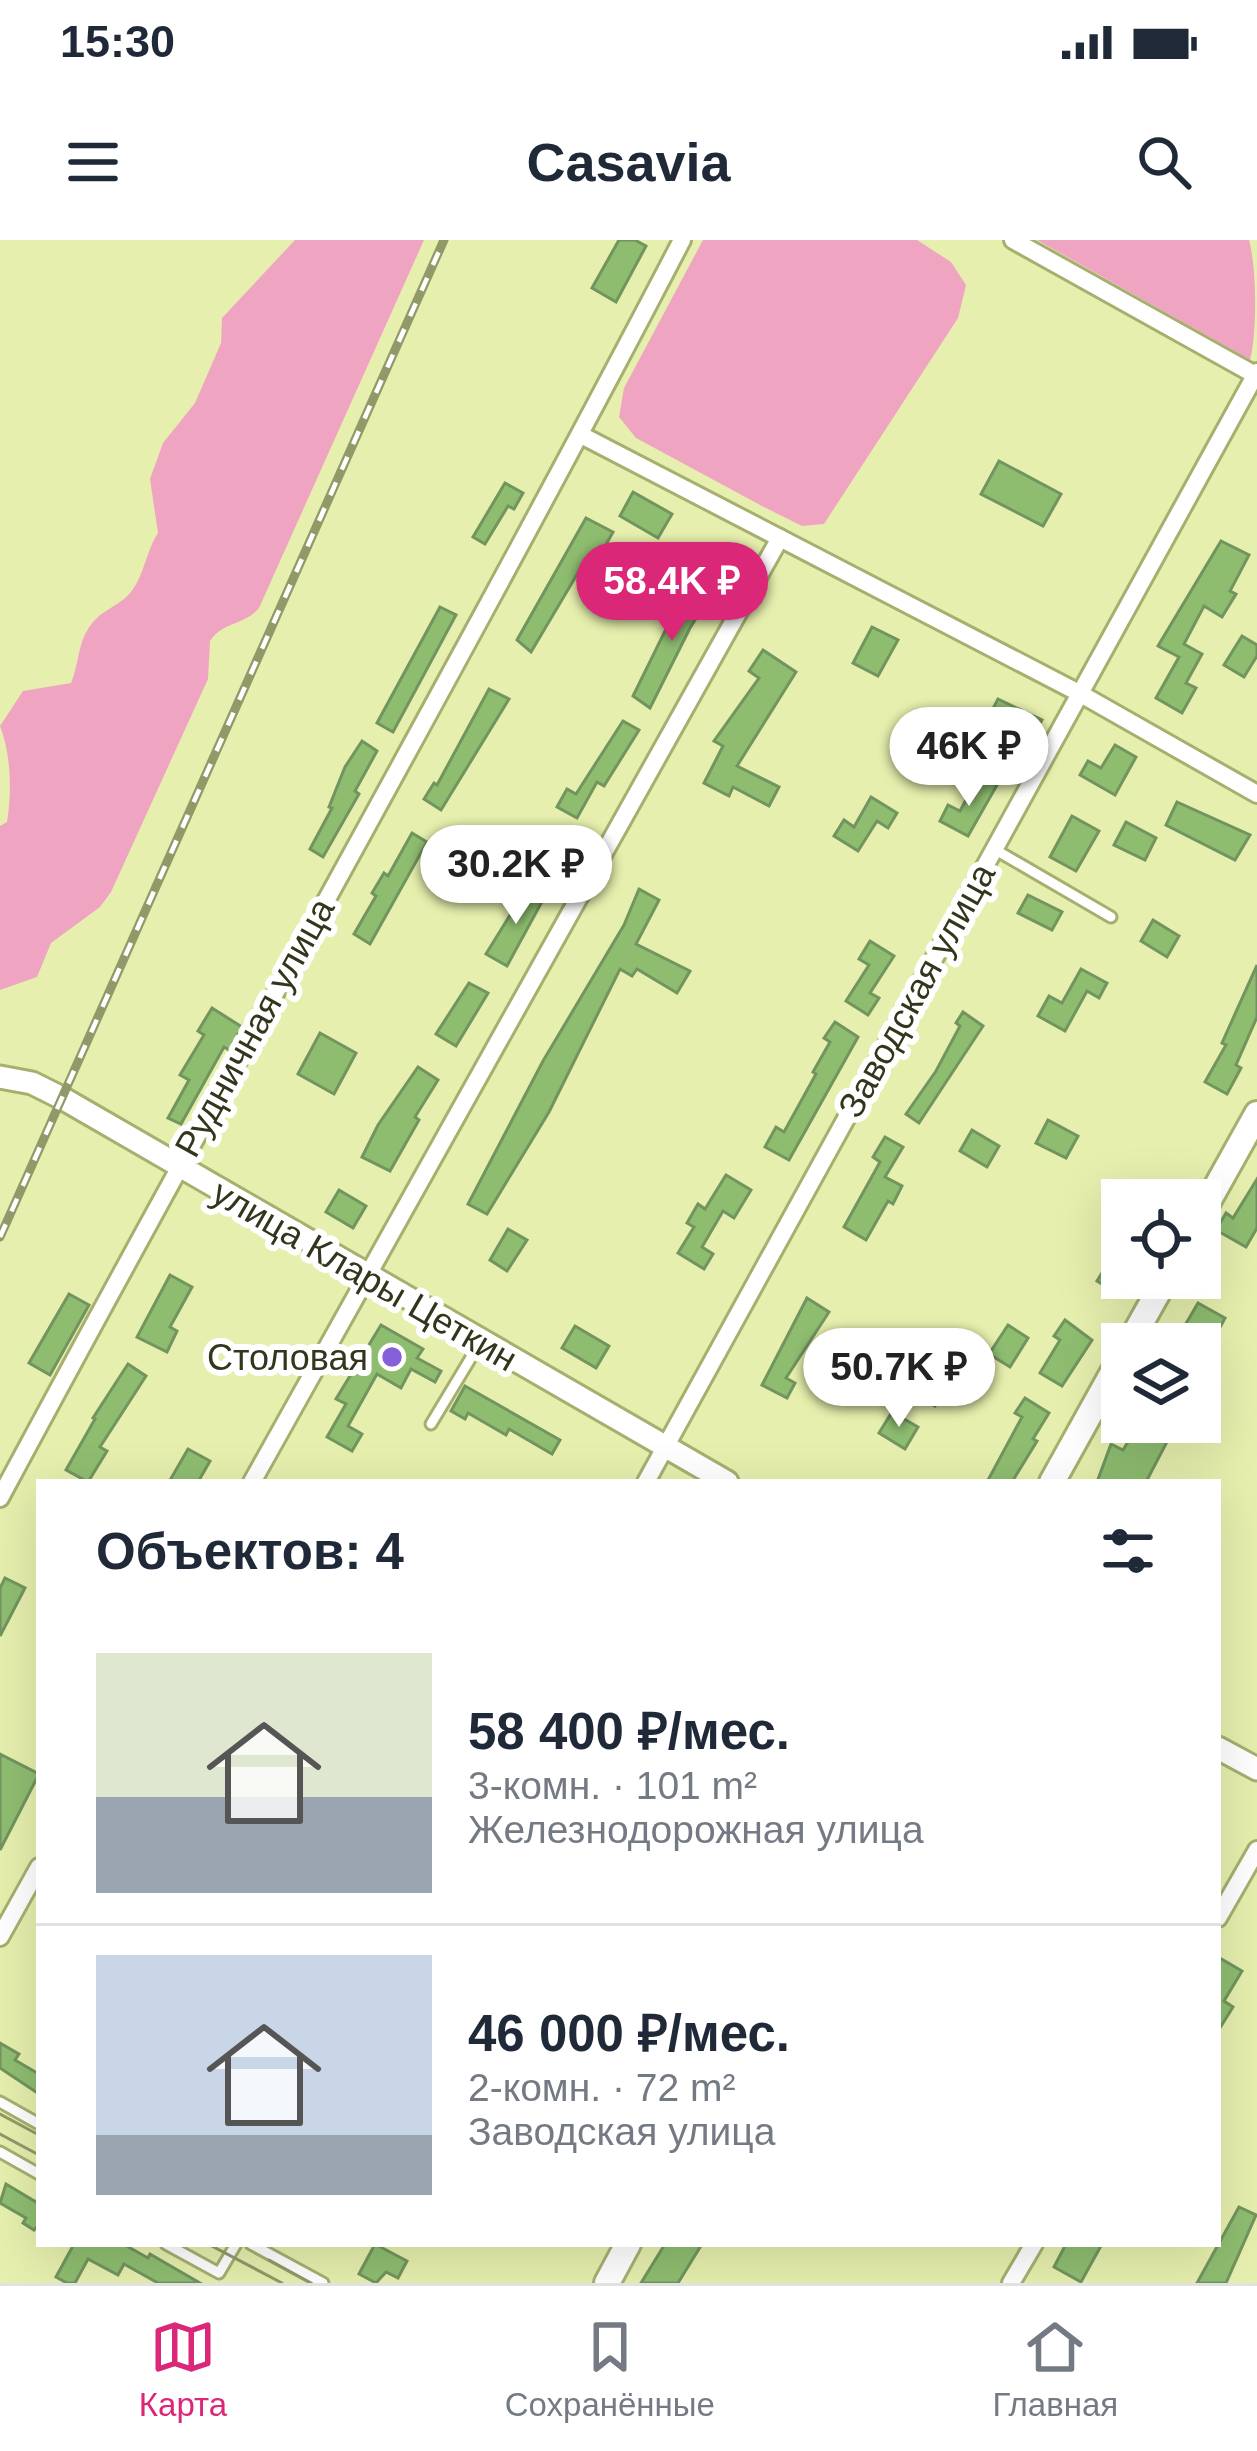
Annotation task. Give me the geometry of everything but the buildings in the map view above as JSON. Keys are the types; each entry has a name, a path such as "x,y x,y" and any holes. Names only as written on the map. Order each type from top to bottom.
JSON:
{"main road":[{"path":"1221,1179 1257,1114"},
{"path":"1054,1479 1101,1394"},
{"path":"607,2283 626,2247"}],"street":[{"name":"Рудничная улица","path":"0,1498 682,240"},
{"path":"1013,240 1256,374"},
{"name":"Заводская улица","path":"648,1479 1256,374"},
{"path":"580,435 1079,693 1257,794"},
{"path":"254,1479 780,538"},
{"name":"улица Клары Цеткин","path":"0,1077 32,1083 721,1479"},
{"path":"1221,1750 1257,1769"},
{"path":"1221,1913 1257,1850"},
{"path":"0,1937 32,1898"},
{"path":"1012,2283 1032,2247"}],"lane":[{"path":"994,849 1111,917"},
{"path":"431,1424 481,1341"},
{"path":"0,2102 36,2122"},
{"path":"0,2152 36,2172"},
{"path":"171,2247 219,2273 234,2247"},
{"path":"256,2247 322,2283"}],"shaded area":[{"path":"295,240 424,240 259,608 210,641 208,679 111,892 100,907 51,943 37,977 0,990 0,826 7,822 10,786 0,726 23,691 71,683 88,629 135,587 158,533 150,479 163,443 195,403 221,343 222,318"},
{"path":"703,240 917,240 951,262 966,285 958,318 824,524 802,526 762,506 636,438 619,417 624,388"},
{"path":"1037,240 1249,240 1255,301 1250,360"}],"tram line":[{"path":"0,2114 36,2133"},
{"path":"0,2134 36,2153"},
{"path":"214,2247 282,2283"},
{"path":"269,2260 311,2283"}],"railway":[{"path":"0,1237 444,240"}],"place":[{"name":"Столовая","path":"392,1357"}]}
